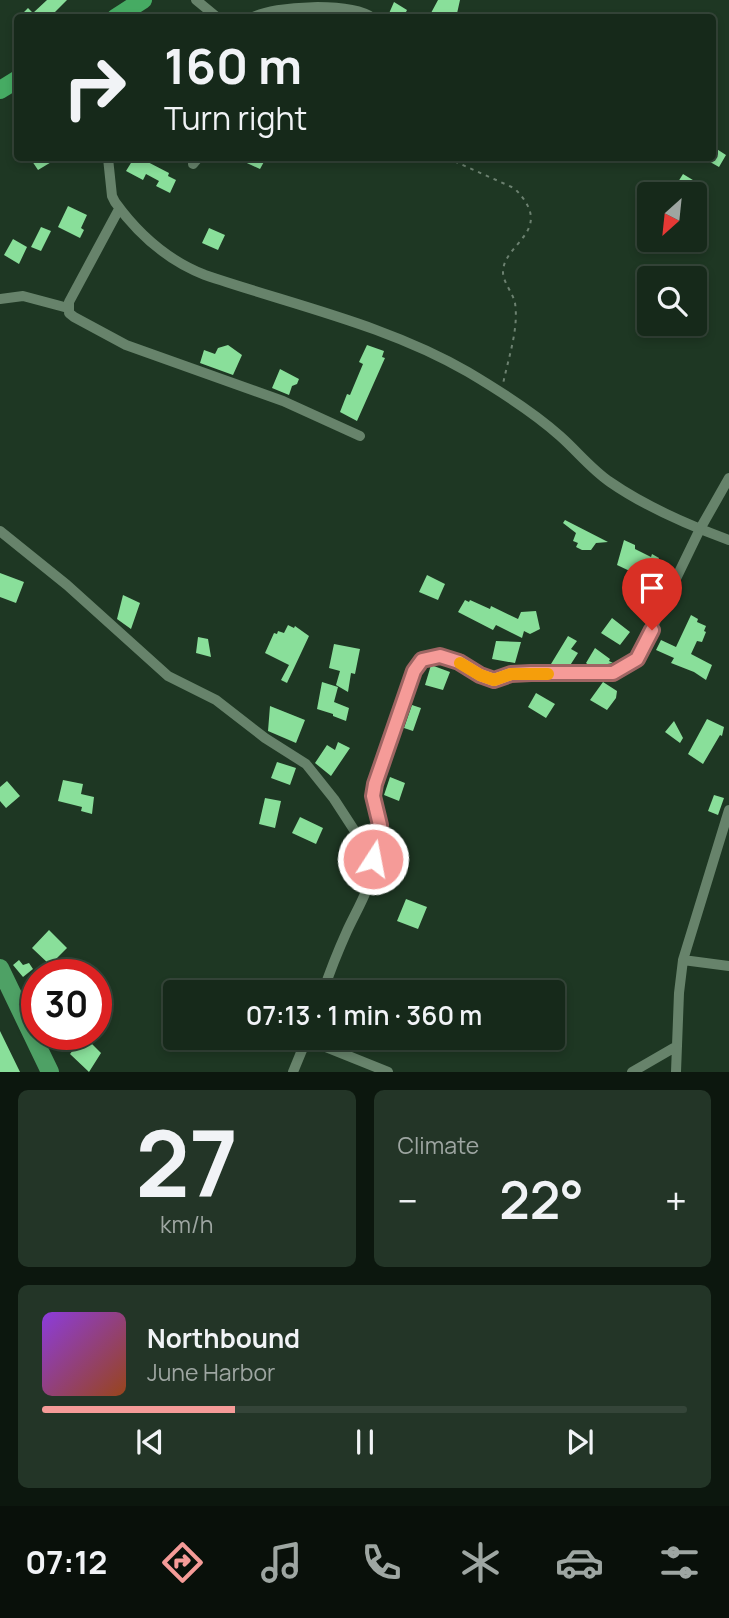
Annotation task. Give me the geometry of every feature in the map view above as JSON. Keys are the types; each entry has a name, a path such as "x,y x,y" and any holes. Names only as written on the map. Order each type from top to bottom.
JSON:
{"highway":[{"path":"121,14 143,0"}],"main road":[{"path":"0,968 50,1072"}],"street":[{"path":"196,0 213,14"},
{"path":"262,14 312,4 351,9 363,14"},
{"path":"108,161 111,195 119,209 178,264 404,341 444,359 502,393 545,423 609,482 640,501 729,540"},
{"path":"119,209 68,308 69,313 84,324 126,345 284,401 360,436"},
{"path":"0,299 23,296 68,308"},
{"path":"328,980 372,871 380,825 373,796 375,784 418,664 440,656 459,662 494,680 511,674 602,674 633,663 700,529 729,478"},
{"path":"0,531 67,585 168,676 216,700 273,744 306,764 334,799 373,859"},
{"path":"676,1072 683,960 729,810"},
{"path":"683,960 729,966"},
{"path":"632,1072 677,1046"},
{"path":"293,1072 302,1050"},
{"path":"336,1050 388,1072"}],"path":[{"path":"454,161 514,188 530,213 528,228 504,266 505,282 514,299 516,318 502,393"}],"building":[{"path":"47,0 67,0 53,14 23,13 28,8 33,13"},
{"path":"438,0 460,0 457,14 431,13"},
{"path":"394,2 407,10 405,14 389,14"},
{"path":"716,149 726,155 719,167 708,161 716,161"},
{"path":"32,161 53,161 38,170"},
{"path":"132,161 146,161 169,173 168,176 176,180 170,193 156,186 159,181 146,174 143,180 126,171"},
{"path":"243,161 264,161 260,169"},
{"path":"683,174 696,182 678,182"},
{"path":"68,206 87,215 80,238 58,227"},
{"path":"41,227 51,231 41,251 31,247"},
{"path":"209,228 225,235 218,250 202,243"},
{"path":"13,239 27,247 19,264 4,255"},
{"path":"228,345 242,355 233,375 200,363 204,350 215,354 218,348"},
{"path":"367,345 384,351 382,357 385,358 357,421 340,412 363,364 359,362"},
{"path":"280,369 299,379 297,384 292,386 289,395 272,388"},
{"path":"565,520 608,542 596,543 591,550 576,547 578,543 573,541 576,533 563,523"},
{"path":"624,540 635,545 635,549 651,557 652,554 672,567 668,575 665,574 662,580 656,580 637,568 634,573 617,565"},
{"path":"0,573 24,582 16,603 0,597"},
{"path":"427,575 445,584 438,600 419,592"},
{"path":"123,595 140,603 131,629 117,619"},
{"path":"465,600 490,609 491,606 518,619 521,612 536,611 540,629 530,634 524,631 522,638 496,625 493,630 458,612"},
{"path":"691,615 706,626 702,642 697,641 691,654 712,665 706,680 671,663 674,658 656,650 661,640 676,647"},
{"path":"612,618 630,632 620,645 601,633"},
{"path":"288,625 294,628 295,626 309,636 287,683 281,680 289,665 265,653 274,633 284,633"},
{"path":"568,636 577,641 571,649 578,653 569,667 554,666 551,664"},
{"path":"198,637 208,639 211,657 196,653"},
{"path":"496,641 521,642 515,663 492,659"},
{"path":"334,644 360,649 355,674 351,673 348,692 336,685 340,671 329,668"},
{"path":"595,648 613,663 591,667 586,663"},
{"path":"431,665 450,672 443,690 425,685"},
{"path":"322,682 338,687 334,702 349,708 346,721 317,709"},
{"path":"603,682 617,691 616,698 607,710 590,700"},
{"path":"536,693 555,704 546,718 528,707"},
{"path":"412,705 421,708 413,731 404,728"},
{"path":"270,706 305,720 296,743 268,731"},
{"path":"707,719 724,727 722,736 720,735 703,764 688,754"},
{"path":"674,721 683,738 680,743 665,732"},
{"path":"338,742 350,748 331,776 315,763 327,745 335,750"},
{"path":"277,762 296,768 290,785 271,778"},
{"path":"390,777 405,783 399,801 384,795"},
{"path":"63,780 83,784 81,794 94,797 92,814 81,811 82,807 58,801"},
{"path":"7,781 20,796 6,808 0,801 0,787"},
{"path":"714,795 724,798 718,815 708,811"},
{"path":"265,798 281,801 275,828 259,824"},
{"path":"300,817 323,828 316,844 292,833"},
{"path":"406,899 427,907 418,929 397,921"},
{"path":"49,930 67,948 56,959 44,959 32,948"},
{"path":"19,960 21,975 13,965"},
{"path":"0,1031 20,1072 0,1072"},
{"path":"73,1050 98,1050 101,1053 89,1072 70,1054"}],"slow traffic":[{"path":"460,663 494,680 511,674 548,674"}],"route":[{"path":"373,859 380,825 373,791 414,671 422,660 440,656 459,662 494,680 511,674 613,673 637,659 652,630"}]}
